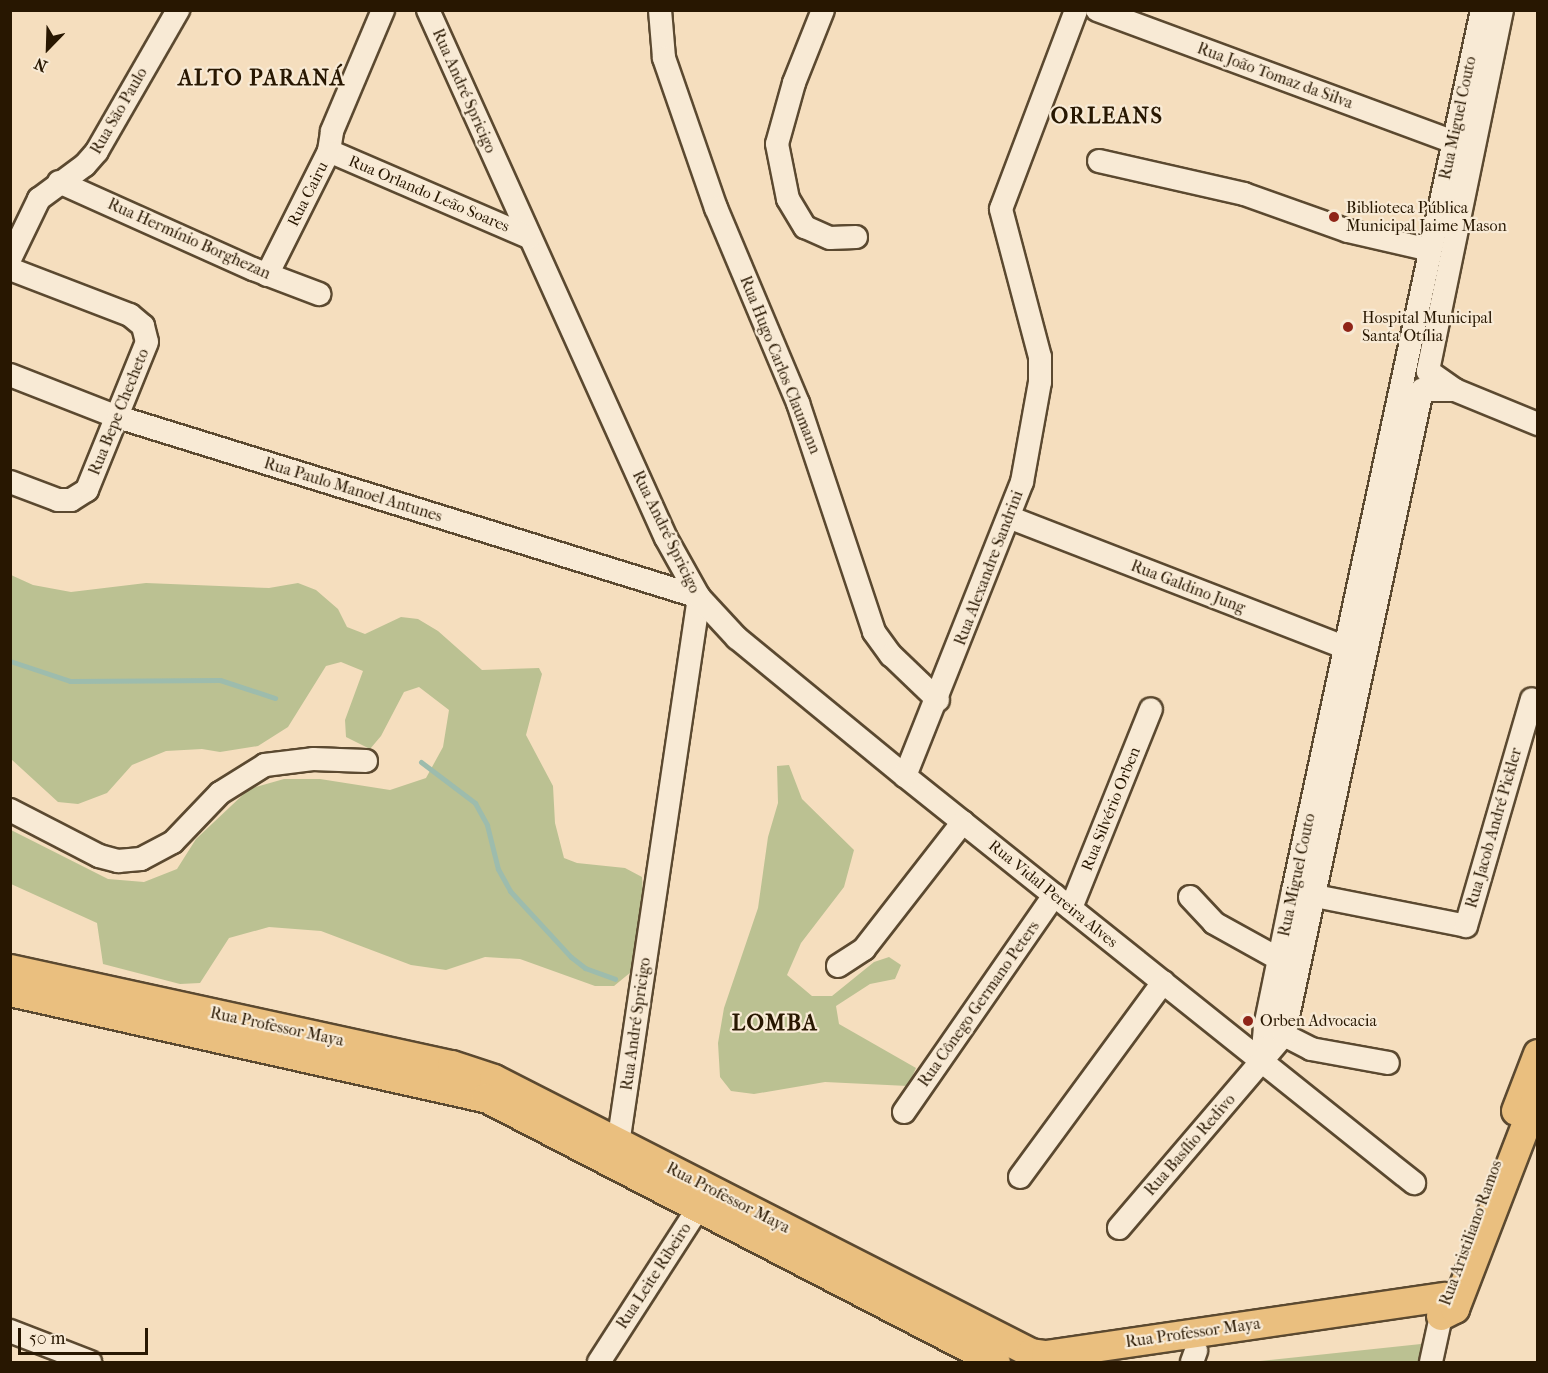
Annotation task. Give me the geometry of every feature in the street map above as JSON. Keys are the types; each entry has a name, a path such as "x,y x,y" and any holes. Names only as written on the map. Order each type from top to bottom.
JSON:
{"main road":[{"name":"Rua Professor Maya","path":"10,969 84,996 449,1076 503,1105 617,1153 1006,1357 1195,1349"},
{"name":"Rua Professor Maya","path":"10,992 84,996"},
{"name":"Rua Aristiliano Ramos","path":"1443,1307 1534,1094 1538,1054"},
{"name":"Rua Professor Maya","path":"1118,1362 1443,1307"}],"street":[{"name":"Rua São Paulo","path":"10,259 32,209 59,182 92,159 178,10"},
{"name":"Rua Cairu","path":"267,275 329,151 332,130 383,10"},
{"name":"Rua André Spricigo","path":"428,10 666,538 699,597 617,1153"},
{"name":"Rua Hugo Carlos Claumann","path":"660,10 664,58 712,197 798,404 874,632 891,655 938,700"},
{"path":"823,10 794,83 777,144 788,199 805,227 830,238 856,237"},
{"name":"Rua Alexandre Sandrini","path":"905,776 938,700 1011,518 1023,482 1041,370 1038,343 1001,209 1076,10"},
{"name":"Rua João Tomaz da Silva","path":"1097,10 1453,142"},
{"name":"Rua Miguel Couto","path":"1262,1061 1284,1035 1303,894 1387,501 1403,375 1482,10"},
{"name":"Rua Miguel Couto","path":"1387,501 1425,380 1502,10"},
{"name":"Rua Orlando Leão Soares","path":"329,151 529,237"},
{"path":"1099,161 1244,194 1348,231 1430,250"},
{"name":"Rua Hermínio Borghezan","path":"59,182 267,275 319,294"},
{"name":"Rua Bepe Checheto","path":"10,269 129,315 143,326 145,352 93,479 80,496 58,500 10,482"},
{"path":"1403,375 1411,365 1420,365 1425,380 1538,424"},
{"name":"Rua Paulo Manoel Antunes","path":"10,375 118,417 699,597"},
{"name":"Rua Galdino Jung","path":"1011,518 1355,651"},
{"name":"Rua Vidal Pereira Alves","path":"699,597 737,638 905,776 1414,1183"},
{"name":"Rua Jacob André Pickler","path":"1303,894 1466,926 1532,699"},
{"name":"Rua Silvério Orben","path":"1063,902 1151,709"},
{"path":"10,810 99,856 118,861 141,859 158,854 173,842 220,793 265,765 313,759 366,761"},
{"path":"838,966 864,949 963,822"},
{"name":"Rua Miguel Couto","path":"1262,1061 1279,959 1303,894"},
{"path":"1190,897 1214,923 1279,959"},
{"name":"Rua Cônego Germano Peters","path":"904,1112 1063,902"},
{"path":"1020,1177 1163,982"},
{"path":"1284,1035 1311,1048 1388,1063"},
{"name":"Rua Basílio Redivo","path":"1119,1228 1262,1061"},
{"name":"Rua Leite Ribeiro","path":"599,1362 704,1198"},
{"path":"1431,1362 1443,1307"},
{"path":"10,1331 90,1362"}],"green space":[{"path":"11,575 33,585 71,592 146,583 269,588 298,583 316,590 338,609 347,627 365,634 401,617 418,619 438,631 482,670 539,668 542,674 526,735 553,786 555,823 564,858 577,863 625,868 642,877 644,911 631,972 614,986 595,986 520,959 485,957 446,970 411,965 321,931 269,927 229,938 200,983 180,984 103,964 97,923 11,884 11,830 108,879 144,882 177,869 196,839 249,789 284,779 320,779 390,790 426,778 443,747 449,710 419,687 404,692 381,736 370,749 346,737 345,720 363,671 341,662 326,666 288,727 258,746 220,752 202,749 166,751 132,765 107,793 78,804 58,802 11,759"},
{"path":"789,765 802,799 854,850 844,887 801,943 787,975 812,996 832,996 874,962 889,957 901,965 895,979 870,984 836,1006 839,1024 916,1068 908,1086 825,1082 754,1094 731,1091 720,1077 718,1043 724,1008 758,908 768,837 778,803 777,766"},
{"path":"1421,1344 1425,1349 1420,1362 1250,1362"}],"waterway":[{"path":"10,661 70,681 220,680 275,698"},
{"path":"421,762 475,803 487,825 498,869 510,891 571,957 585,968 615,979"}],"place":[{"name":"Biblioteca Pública Municipal Jaime Mason","path":"1334,217"},
{"name":"Hospital Municipal Santa Otília","path":"1348,327"},
{"name":"Orben Advocacia","path":"1248,1021"}],"district":[{"name":"ALTO PARANÁ","path":"262,79"},
{"name":"ORLEANS","path":"1107,117"},
{"name":"LOMBA","path":"775,1024"}]}
